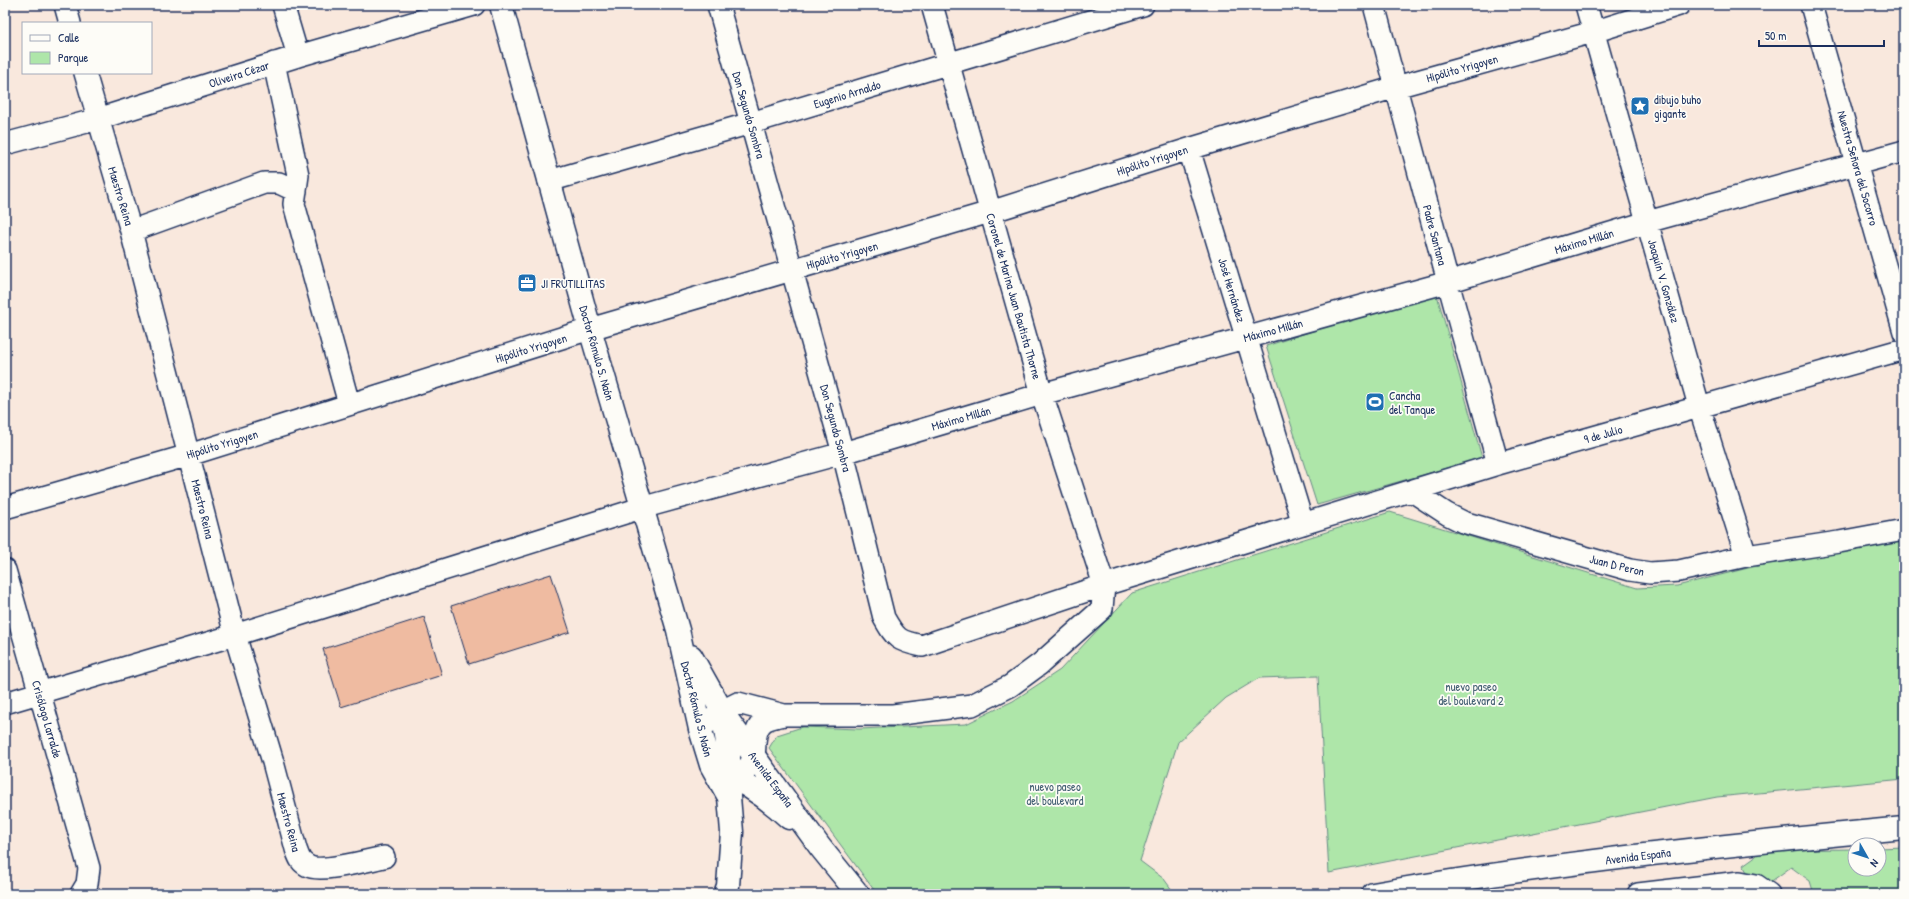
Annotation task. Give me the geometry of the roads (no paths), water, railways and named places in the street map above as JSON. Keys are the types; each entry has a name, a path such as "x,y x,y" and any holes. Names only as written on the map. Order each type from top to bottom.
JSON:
{"main road":[{"name":"Doctor Rómulo S. Naón","path":"501,5 590,329 641,508 678,630 700,729 728,785"},
{"name":"Doctor Rómulo S. Naón","path":"678,630 722,711 729,755 728,785"},
{"name":"Avenida España","path":"722,711 820,847 858,894"},
{"name":"Avenida España","path":"728,785 756,792 772,802 820,847"},
{"path":"728,785 736,803 745,795 756,792"},
{"path":"726,894 728,886 732,832 728,785"},
{"name":"Avenida España","path":"1373,894 1442,888 1730,844 1904,828"}],"street":[{"path":"65,5 70,22"},
{"path":"283,5 298,56"},
{"name":"Oliveira Cézar","path":"5,144 98,119 274,63 474,5"},
{"name":"Don Segundo Sombra","path":"718,5 843,453 884,618 892,632 903,642 922,646 1104,585 1303,524"},
{"name":"Coronel de Marina Juan Bautista Thorne","path":"932,5 1042,394 1104,585"},
{"name":"Eugenio Arnaldo","path":"549,181 751,123 1143,5"},
{"name":"Padre Santana","path":"1374,5 1498,464"},
{"name":"Joaquín V. González","path":"1586,5 1699,406 1746,556"},
{"name":"Hipólito Yrigoyen","path":"5,508 189,455 590,329 990,212 1189,149 1396,87 1593,32 1680,5"},
{"name":"Nuestra Señora del Socorro","path":"1811,5 1904,332"},
{"path":"274,63 298,175 294,204 349,404"},
{"name":"Maestro Reina","path":"85,74 131,231 235,635 273,762 300,861 309,867 322,869 384,857"},
{"name":"José Hernández","path":"1189,149 1303,524"},
{"name":"Máximo Millán","path":"5,703 235,635 641,508 843,453 1042,394 1448,282 1647,222 1904,151"},
{"path":"131,231 264,183 279,183 296,191"},
{"name":"9 de Julio","path":"1303,524 1498,464 1699,406 1904,350"},
{"name":"Juan D Peron","path":"1412,491 1447,514 1463,522 1630,570 1650,573 1679,571 1746,556 1839,542 1904,530"},
{"name":"Crisólogo Larralde","path":"5,570 89,868 88,884 81,894"},
{"path":"728,785 750,764 754,755 755,736 760,725 768,719 784,715 893,715 972,705 1010,686 1040,664 1102,609 1104,585"},
{"path":"700,729 722,711 738,703 784,715"},
{"path":"1638,894 1740,882 1756,885 1769,894"}],"place":[{"name":"dibujo buho gigante","path":"1640,106"},
{"name":"JI FRUTILLITAS","path":"527,283"},
{"name":"Cancha del Tanque","path":"1375,402"}],"park label":[{"name":"nuevo paseo del boulevard 2","path":"1471,693"},
{"name":"nuevo paseo del boulevard","path":"1055,793"}]}
